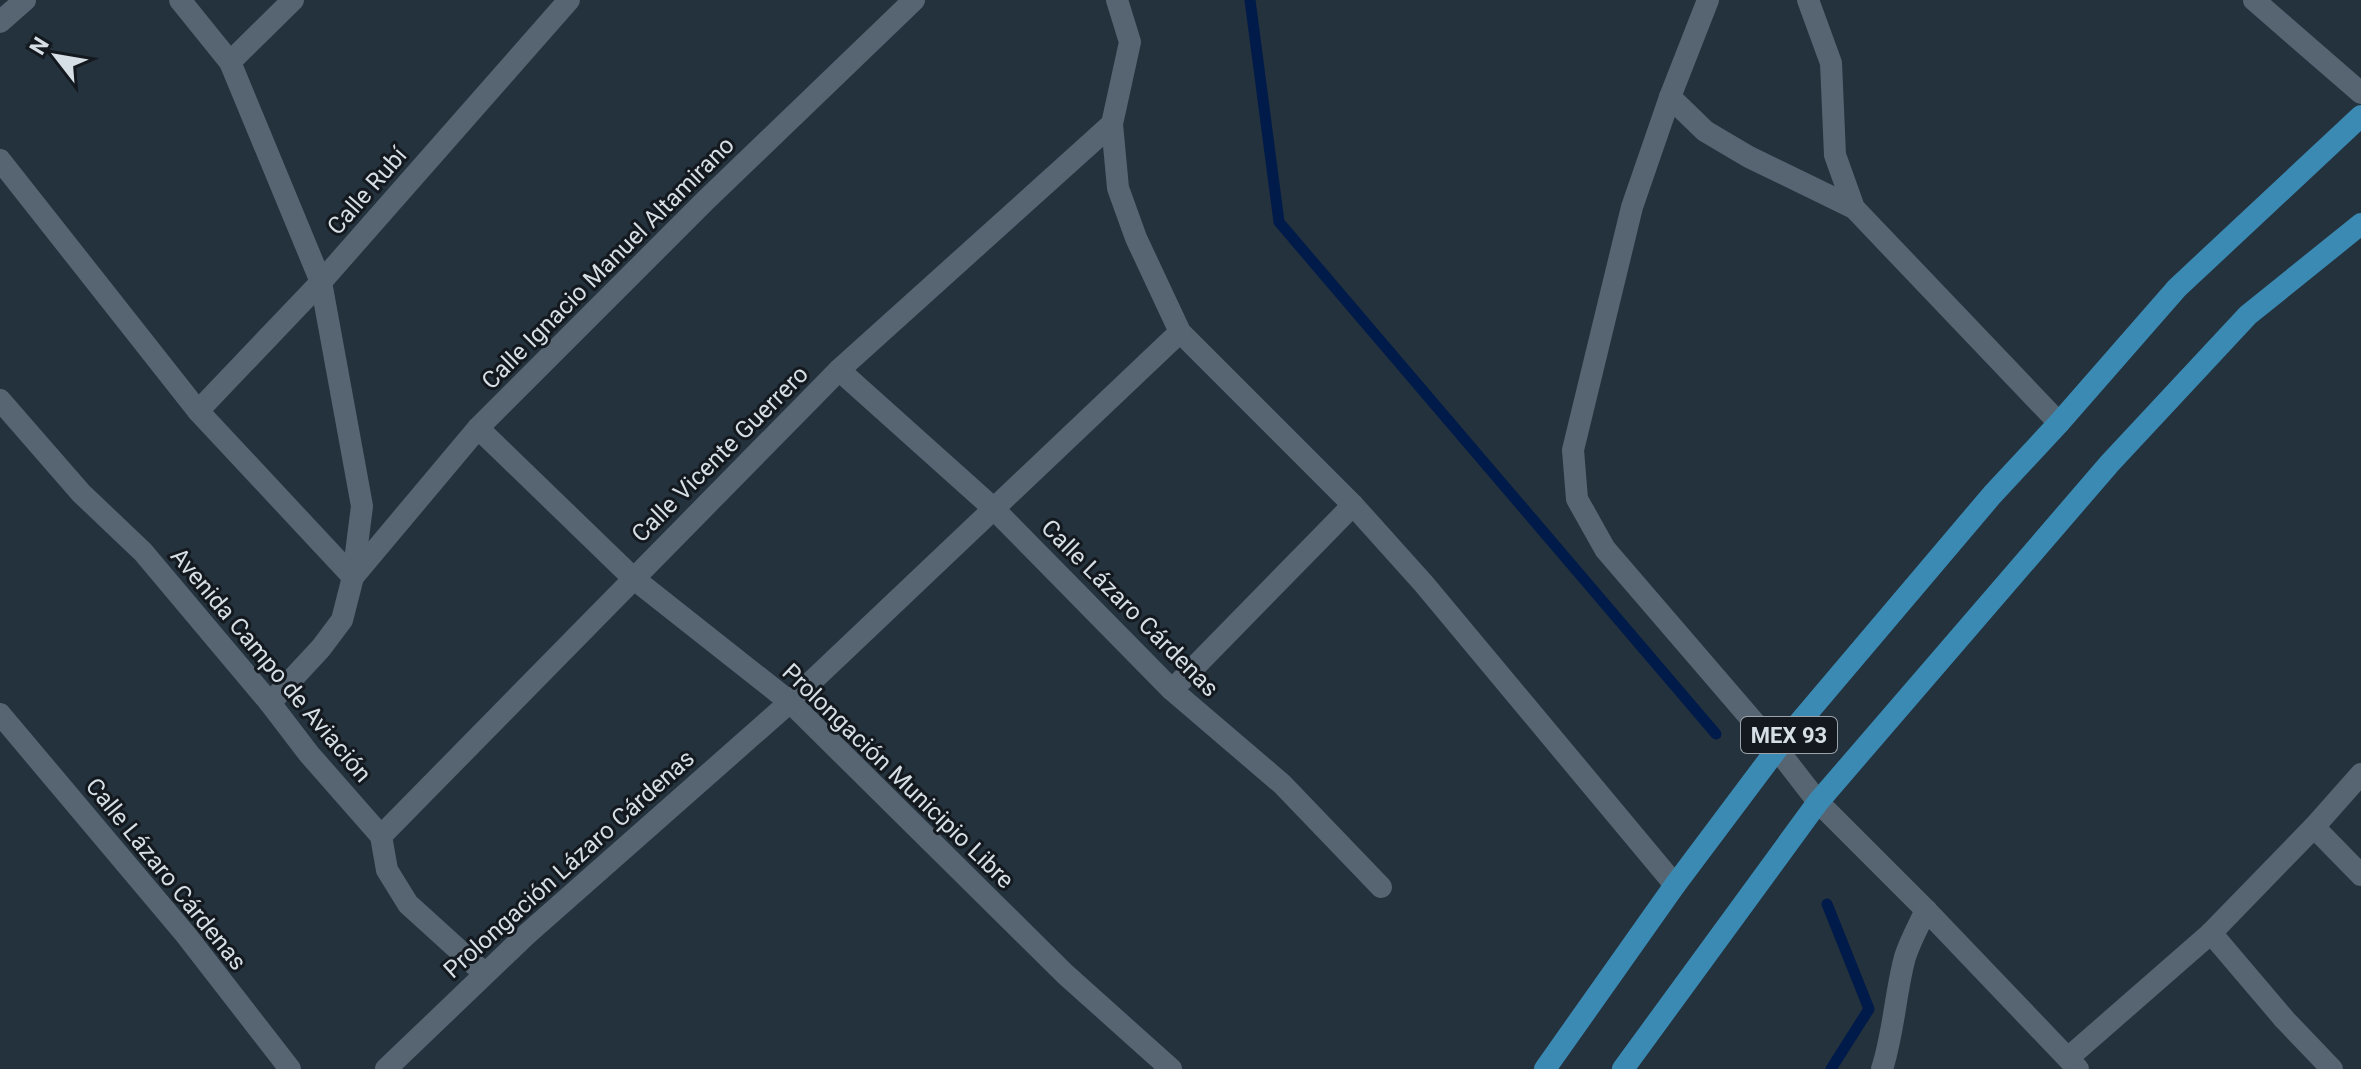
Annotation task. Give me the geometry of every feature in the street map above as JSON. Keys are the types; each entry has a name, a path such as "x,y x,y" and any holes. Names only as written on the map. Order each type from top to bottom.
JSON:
{"main road":[{"name":"MEX 93","path":"1545,1069 1675,885 1777,749 1992,495 2177,288 2361,116"},
{"name":"MEX 93","path":"1623,1069 1818,802 2110,463 2248,315 2361,224"}],"street":[{"path":"0,22 25,0"},
{"path":"180,0 230,62 321,282 362,506 353,577 342,620 321,648 270,703"},
{"path":"230,62 293,0"},
{"name":"Calle Rubí","path":"198,411 321,282 569,0"},
{"name":"Calle Ignacio Manuel Altamirano","path":"353,577 478,428 706,200 914,0"},
{"path":"1117,0 1130,42 1112,124 1118,188 1136,238 1180,332 1353,505 1424,584 1675,885"},
{"path":"1708,0 1632,207 1573,450 1577,499 1605,549 1777,749 1818,802 2073,1063 2211,933 2361,774"},
{"path":"1808,0 1831,63 1835,155 1854,208"},
{"path":"2254,0 2361,93"},
{"path":"1670,97 1705,131 1749,157 1854,208 2059,423"},
{"name":"Calle Vicente Guerrero","path":"381,836 839,370 1112,124"},
{"path":"0,160 198,411 353,577"},
{"name":"Prolongación Lázaro Cárdenas","path":"386,1069 484,973 790,702 1180,332"},
{"name":"Calle Lázaro Cárdenas","path":"839,370 993,508 1172,690 1282,784 1381,887"},
{"name":"Avenida Campo de Aviación","path":"0,400 81,493 143,552 309,754 381,836 387,870 408,904 484,973"},
{"name":"Prolongación Municipio Libre","path":"478,428 633,578 790,702 1065,974 1171,1069"},
{"path":"1172,690 1353,505"},
{"name":"Calle Lázaro Cárdenas","path":"0,714 186,935 290,1069"},
{"path":"2314,827 2361,875"},
{"path":"1882,1069 1890,1043 1906,953 1926,910"},
{"path":"2211,933 2285,1020 2332,1069"}],"waterway":[{"path":"1250,0 1279,222 1716,734"},
{"path":"1827,904 1869,1009 1831,1069"}]}
